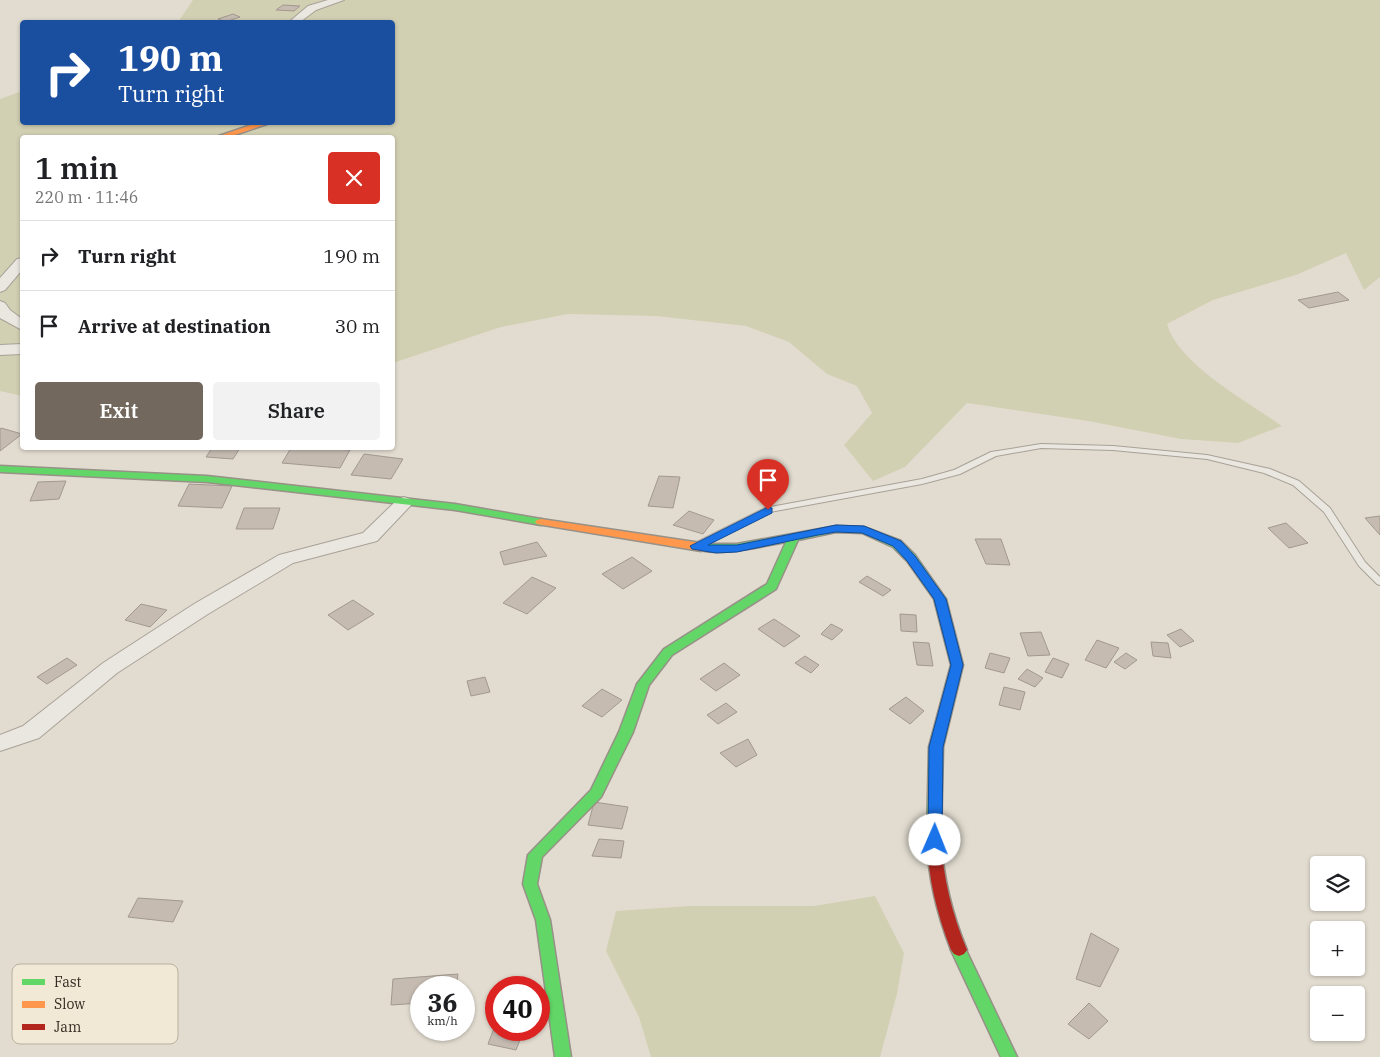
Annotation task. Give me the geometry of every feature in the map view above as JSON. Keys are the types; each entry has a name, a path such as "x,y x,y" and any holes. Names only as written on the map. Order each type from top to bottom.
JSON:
{"street":[{"path":"297,20 312,8 339,0"},
{"path":"226,135 260,125"},
{"path":"0,287 20,264"},
{"path":"0,306 3,313 20,324"},
{"path":"0,350 20,349"},
{"path":"0,469 93,475 207,479 323,491 404,503 455,507 627,537 716,549 737,548 836,529 864,530 885,538 905,551 940,599 957,665 936,747 934,859 947,923 1010,1057"},
{"path":"0,743 31,732 110,668 209,604 286,559 334,548 370,537 404,503"},
{"path":"563,1057 543,920 530,884 535,855 596,792 626,732 643,684 668,652 772,586 794,537"}],"lane":[{"path":"696,546 768,510 922,481 957,472 994,454 1041,446 1113,448 1207,458 1267,471 1296,483 1327,510 1362,564 1380,582"}],"shaded area":[{"path":"193,0 1380,0 1380,277 1364,290 1346,253 1296,275 1213,300 1167,324 1174,339 1199,368 1282,426 1238,443 1181,439 1088,421 967,403 905,467 873,481 844,445 872,413 857,386 827,374 789,342 746,326 656,316 568,314 501,327 395,362 395,135 20,135 20,396 0,391 0,99 20,92 20,125 395,125 395,20 179,20"},
{"path":"875,896 904,953 897,994 880,1057 651,1057 639,1017 606,951 616,911 690,906 814,906"}],"building":[{"path":"283,5 300,6 294,11 276,10"},
{"path":"233,14 240,17 231,20 218,19"},
{"path":"1338,292 1349,300 1309,308 1298,300"},
{"path":"0,429 20,433 20,436 0,451"},
{"path":"211,450 239,450 233,459 206,457"},
{"path":"290,450 350,450 340,468 282,463"},
{"path":"364,454 403,459 391,479 351,475"},
{"path":"659,476 680,477 673,508 648,506"},
{"path":"66,481 59,499 30,501 38,482"},
{"path":"189,484 232,486 222,508 178,506"},
{"path":"244,508 280,508 273,529 236,529"},
{"path":"689,511 714,520 703,534 673,525"},
{"path":"1380,516 1380,535 1365,518"},
{"path":"1286,523 1308,543 1289,548 1268,528"},
{"path":"975,539 1001,539 1010,565 986,564"},
{"path":"537,542 547,556 504,565 500,552"},
{"path":"632,557 652,571 623,589 602,574"},
{"path":"867,576 891,590 883,596 859,582"},
{"path":"532,577 556,588 527,614 503,603"},
{"path":"353,600 374,614 348,630 328,615"},
{"path":"141,604 167,610 150,627 125,620"},
{"path":"900,614 916,615 917,632 901,631"},
{"path":"774,619 800,636 784,647 758,629"},
{"path":"831,624 843,630 832,640 821,634"},
{"path":"1181,629 1194,641 1180,647 1167,635"},
{"path":"1041,632 1050,655 1028,656 1020,633"},
{"path":"1097,640 1119,648 1106,668 1085,660"},
{"path":"913,642 929,643 933,666 917,665"},
{"path":"1151,642 1168,643 1171,658 1153,656"},
{"path":"990,653 1010,658 1004,673 985,668"},
{"path":"1126,653 1137,660 1125,669 1114,662"},
{"path":"805,656 819,665 811,673 795,663"},
{"path":"67,658 77,665 47,684 37,677"},
{"path":"1053,658 1069,664 1062,678 1045,672"},
{"path":"724,663 740,675 716,691 700,679"},
{"path":"1027,669 1043,678 1035,687 1018,679"},
{"path":"485,677 490,692 471,696 467,681"},
{"path":"1004,687 1025,692 1020,710 999,705"},
{"path":"602,689 622,700 602,717 582,706"},
{"path":"906,697 924,711 910,724 889,709"},
{"path":"726,703 737,712 718,724 707,715"},
{"path":"748,739 757,755 736,767 720,753"},
{"path":"594,802 628,807 622,829 588,825"},
{"path":"599,839 624,841 621,858 592,856"},
{"path":"138,898 183,901 173,922 128,917"},
{"path":"1091,933 1119,949 1100,987 1076,979"},
{"path":"458,974 458,976 432,976"},
{"path":"410,978 410,1004 391,1005 393,979"},
{"path":"1089,1003 1108,1021 1089,1039 1068,1024"},
{"path":"489,1041 520,1041 516,1050 488,1044"}],"traffic: fast":[{"path":"0,469 207,479 455,507 541,522"},
{"path":"701,547 737,548 836,529 864,530 897,544 911,558 940,599 957,665 936,747 934,839"},
{"path":"563,1057 543,920 530,884 535,855 596,793 626,732 643,684 668,652 772,586 794,537"},
{"path":"959,950 1009,1057"}],"traffic: slow":[{"path":"226,135 260,125"},
{"path":"541,522 701,547"}],"traffic: jam":[{"path":"934,839 934,853 941,896 959,950"}],"route":[{"path":"768,510 696,546 716,549 737,548 836,529 864,530 897,544 905,551 940,599 957,665 936,747 935,840"}]}
